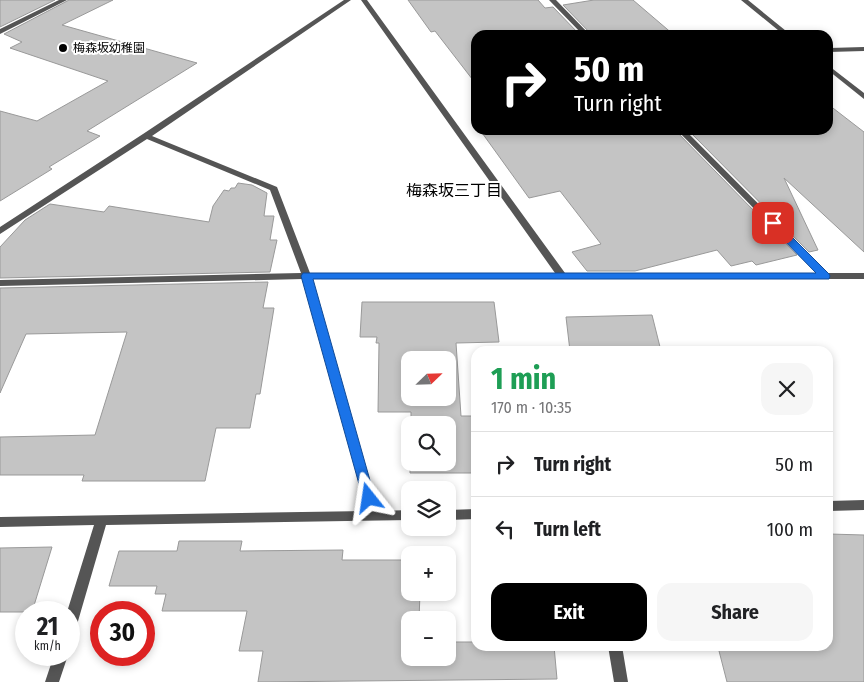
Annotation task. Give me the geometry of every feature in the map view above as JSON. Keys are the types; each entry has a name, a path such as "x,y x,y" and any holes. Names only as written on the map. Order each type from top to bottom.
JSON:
{"street":[{"path":"0,32 64,0"},
{"path":"0,231 146,136 348,0"},
{"path":"364,0 563,277"},
{"path":"552,0 582,30"},
{"path":"744,0 782,30"},
{"path":"833,50 864,49"},
{"path":"833,71 864,96"},
{"path":"686,135 825,276"},
{"path":"146,136 274,189 307,276 374,516"},
{"path":"0,282 307,276 864,276"},
{"path":"833,506 864,505"},
{"path":"456,514 471,514"},
{"path":"0,522 401,516"},
{"path":"77,601 102,520"},
{"path":"616,651 621,682"},
{"path":"52,682 57,666"}],"building":[{"path":"0,0 55,0 0,27"},
{"path":"69,0 113,0 62,25 197,63 87,131 100,136 49,167 52,169 0,201 0,111 37,121 108,81 10,48 22,42 4,34"},
{"path":"408,0 538,0 545,8 553,7 575,30 471,30 471,78 435,31 431,32"},
{"path":"594,0 633,0 668,30 587,30 563,5"},
{"path":"833,108 864,132 864,252 784,178 818,250 809,252 693,135 833,135"},
{"path":"484,135 680,135 797,255 756,265 752,261 731,266 717,250 635,271 587,271 572,252 601,244 560,191 529,198"},
{"path":"238,183 252,185 267,193 264,216 274,216 270,240 277,240 270,272 0,278 0,247 25,220 50,204 104,212 109,206 209,222 213,206 224,190 229,191 231,188 235,188"},
{"path":"268,282 263,308 274,308 260,394 256,394 250,428 216,428 205,481 82,481 84,475 0,475 0,437 95,435 127,332 26,334 0,393 0,288"},
{"path":"362,302 494,302 499,342 456,343 461,416 471,416 471,473 410,473 410,471 456,471 456,416 411,416 411,412 378,412 379,343 376,343 377,337 360,337"},
{"path":"652,315 660,346 569,346 566,317"},
{"path":"833,534 864,535 864,682 727,682 719,651 833,651"},
{"path":"179,541 242,541 240,551 343,550 342,560 401,560 401,601 420,601 419,611 401,611 401,666 456,666 456,642 471,642 471,651 554,651 557,679 258,682 263,651 239,651 247,611 162,611 166,594 155,594 157,586 109,586 119,551 177,551"},
{"path":"52,547 35,601 15,601 15,612 0,612 0,548"}],"place":[{"name":"梅森坂幼稚園","path":"63,48"}],"district":[{"name":"梅森坂三丁目","path":"454,190"}],"route":[{"path":"369,498 307,276 825,276 773,223"}]}
